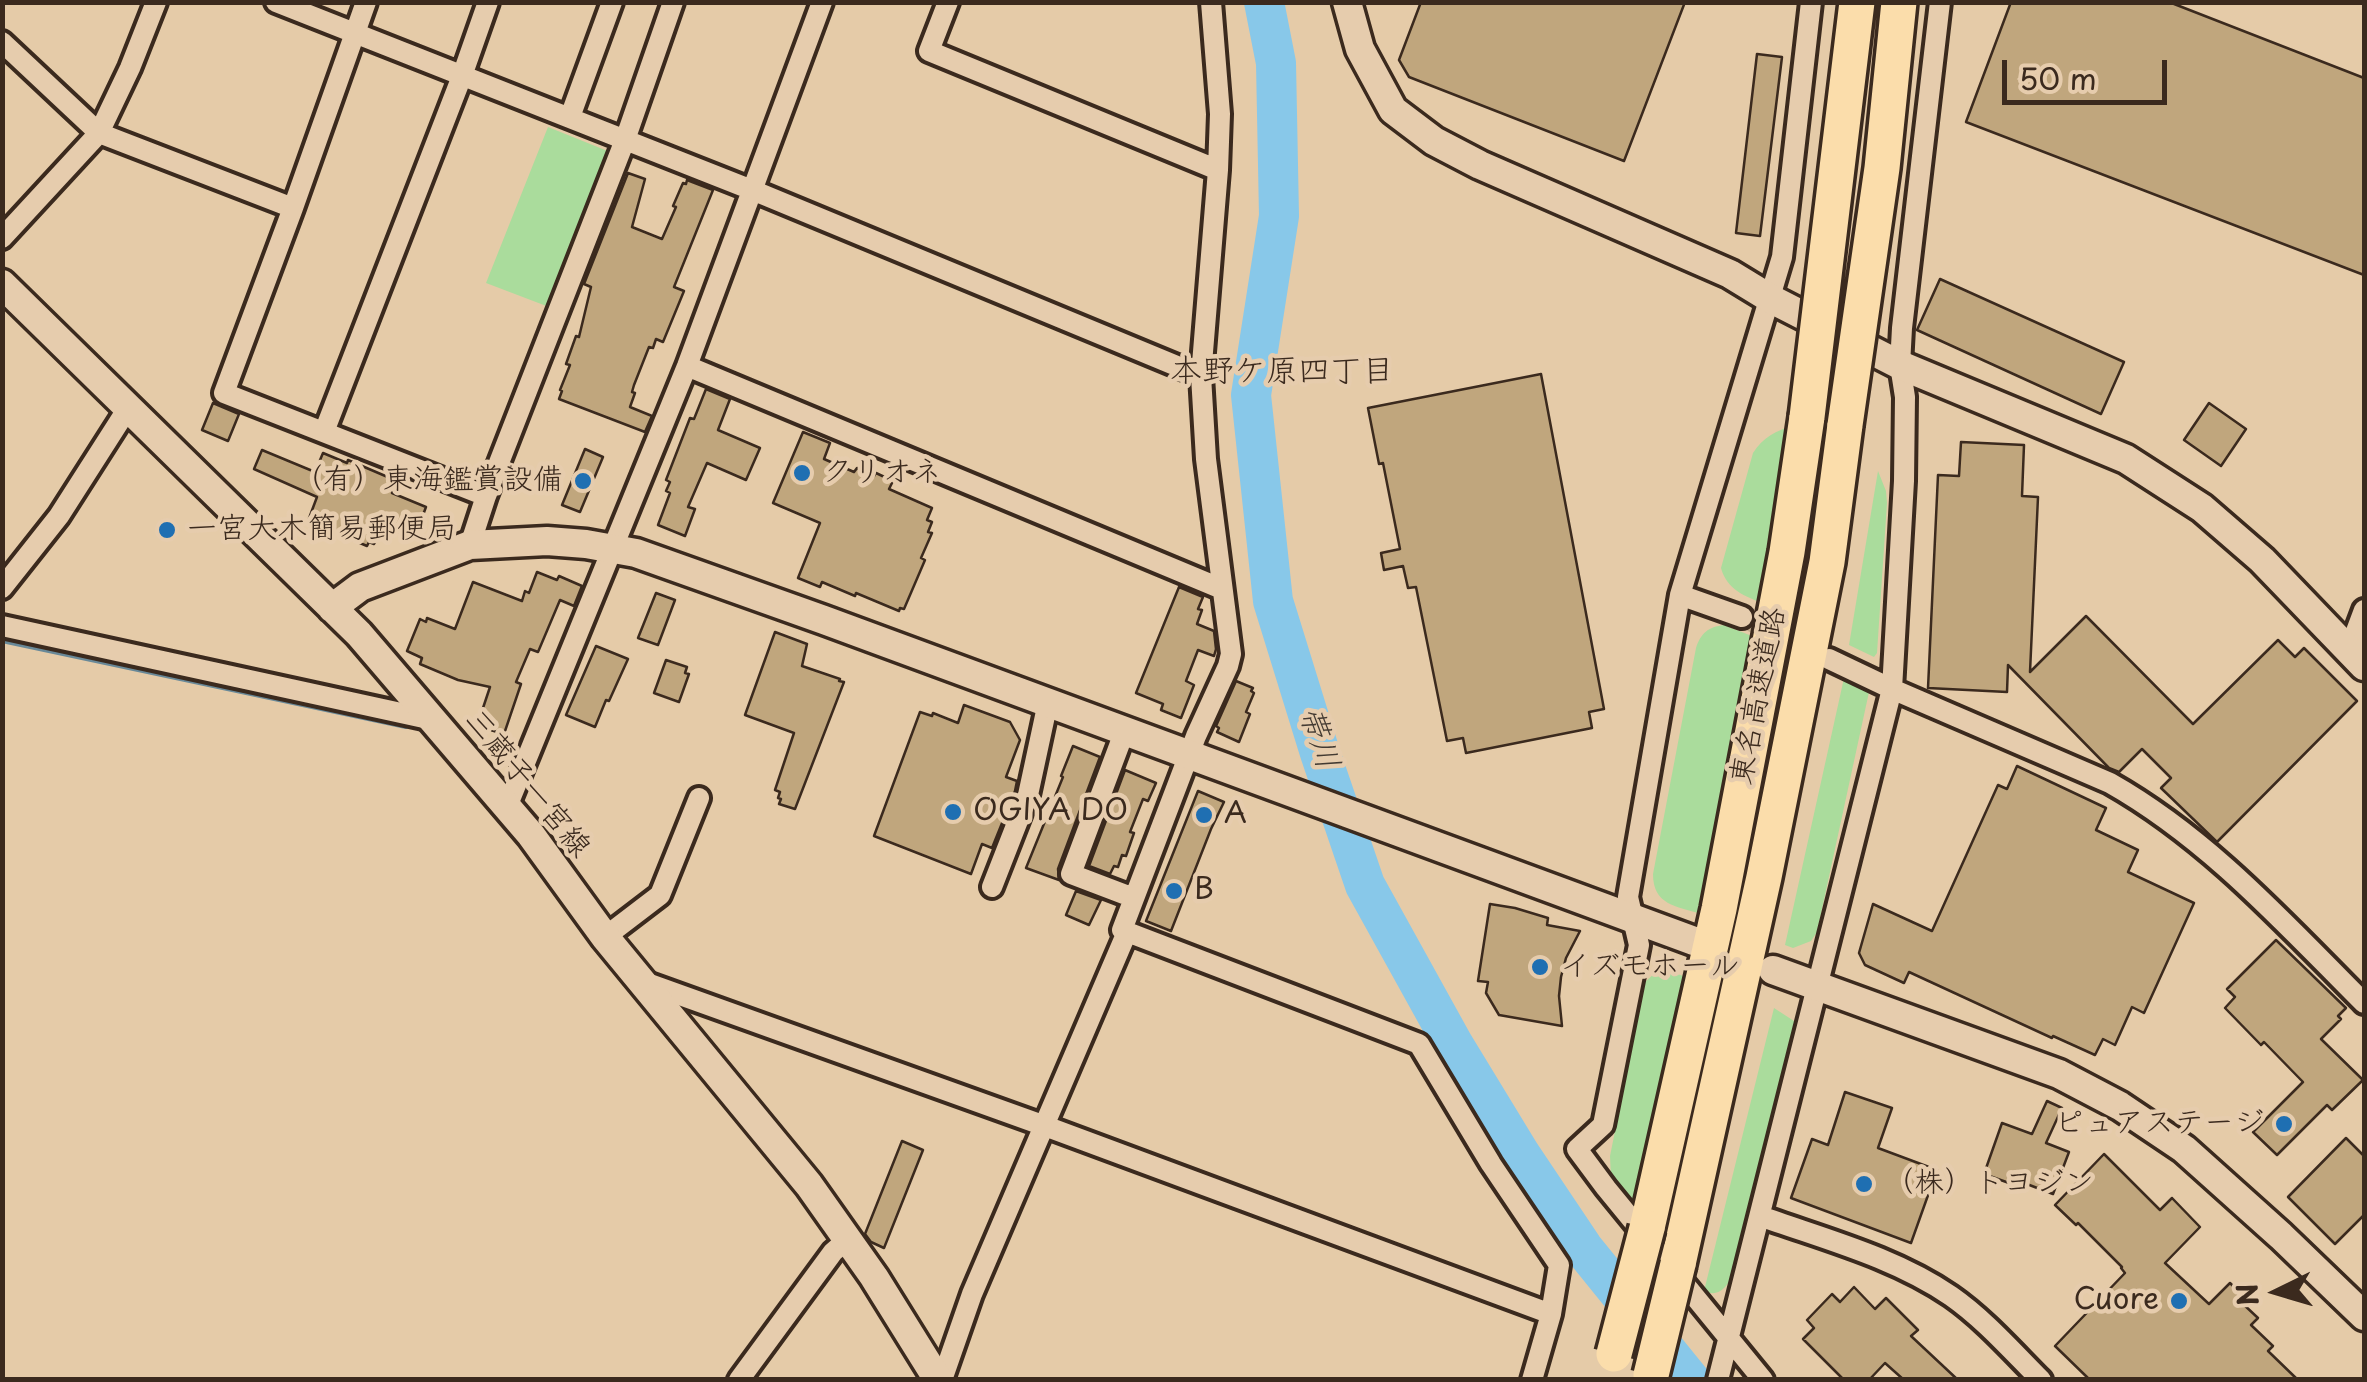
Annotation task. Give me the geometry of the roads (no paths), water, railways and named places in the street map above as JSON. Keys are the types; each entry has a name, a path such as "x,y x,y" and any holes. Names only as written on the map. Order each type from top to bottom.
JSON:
{"highway":[{"name":"東名高速道路","path":"1611,1367 1647,1228 1722,890 1786,552 1807,416 1857,2"},
{"name":"東名高速道路","path":"1651,1378 1764,876 1827,562 1882,168 1899,2"}],"street":[{"path":"2,238 99,133 156,2"},
{"path":"366,2 224,393 486,496"},
{"path":"324,432 488,2"},
{"path":"570,117 612,2"},
{"path":"470,545 674,2"},
{"path":"507,807 687,366 822,2"},
{"path":"948,2 929,50 1218,170"},
{"path":"1211,2 1220,114 1201,376 1206,459 1231,654 1122,930 1418,1044 1491,1164 1559,1265 1551,1314 1532,1380"},
{"path":"1347,2 1360,49 1393,110 1434,141 1480,165 1730,274 1900,365 2126,459 2202,508 2262,560 2357,658"},
{"path":"1763,1380 1727,1344 1578,1150 1603,1126 1639,944 1628,896 1680,595 1782,257 1811,2"},
{"path":"1718,1380 1892,689 1904,481 1902,328 1940,2"},
{"path":"286,4 752,190 1201,376"},
{"path":"2,42 99,133 293,208"},
{"name":"三蔵子一宮線","path":"2,284 359,634 433,720 531,835 606,937 809,1185 940,1380"},
{"path":"687,366 1222,588"},
{"path":"2,588 58,516 128,408"},
{"path":"332,608 373,581 470,545 547,541 614,548 727,584 1694,941"},
{"path":"1680,595 1742,617"},
{"path":"2357,658 2364,610"},
{"path":"2,626 433,720"},
{"path":"1829,659 2143,802 2248,886 2364,1003"},
{"path":"992,887 1028,795 1048,702"},
{"path":"1125,730 1071,874 1134,898"},
{"path":"606,937 660,895 700,798"},
{"path":"940,1380 972,1294 1128,932"},
{"path":"1773,970 2059,1074 2120,1106 2184,1150 2282,1236 2364,1316"},
{"path":"642,981 1551,1314"},
{"path":"1760,1216 1906,1270 1950,1296 1980,1320 2041,1380"},
{"path":"740,1380 832,1252 848,1239"}],"waterway":[{"name":"帯川","path":"1264,2 1276,63 1279,216 1251,395 1273,601 1365,885 1453,1044 1520,1154 1583,1248 1690,1380"},
{"path":"2,640 406,726"}],"tunnel":[{"path":"1742,617 1818,654"}],"place":[{"name":"クリオネ","path":"802,473"},
{"name":"（有）東海鑑賞設備","path":"583,481"},
{"name":"一宮大木簡易郵便局","path":"167,530"},
{"name":"OGIYA DO","path":"953,812"},
{"name":"A","path":"1204,815"},
{"name":"B","path":"1174,891"},
{"name":"イズモホール","path":"1540,967"},
{"name":"ピュアステージ","path":"2284,1124"},
{"name":"（株）トヨジン","path":"1864,1184"},
{"name":"Cuore","path":"2179,1301"}],"district":[{"name":"本野ケ原四丁目","path":"1282,372"}]}
